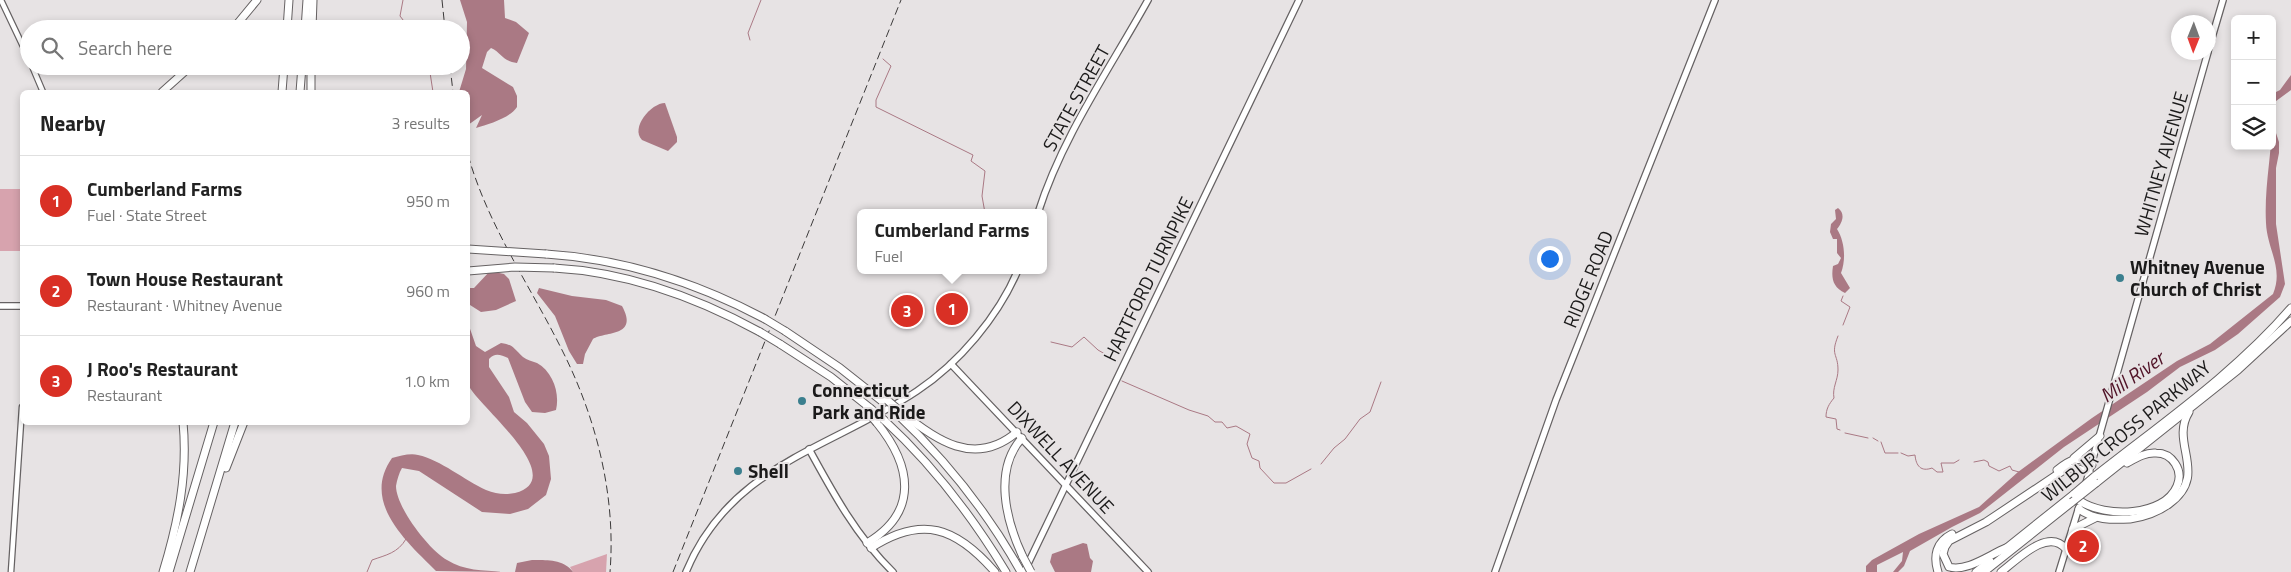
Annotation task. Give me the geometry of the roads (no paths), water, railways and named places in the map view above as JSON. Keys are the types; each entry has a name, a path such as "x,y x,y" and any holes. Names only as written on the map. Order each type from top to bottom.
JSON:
{"highway":[{"path":"240,20 257,0"},
{"path":"288,20 289,0"},
{"path":"306,20 307,0"},
{"path":"312,20 313,0"},
{"path":"164,90 181,75"},
{"path":"282,90 283,75"},
{"path":"300,90 301,75"},
{"path":"311,75 311,90"},
{"path":"470,250 546,254 601,260 654,272 717,296 765,319 859,382 935,438 961,447 991,447 1020,435"},
{"path":"470,271 554,268 599,272 653,286 715,310 760,332 851,392 854,399 916,452 955,497 1006,572"},
{"name":"WILBUR CROSS PARKWAY","path":"1976,572 2074,494 2093,474 2240,359 2268,334 2291,308"},
{"name":"WILBUR CROSS PARKWAY","path":"1984,572 2072,502 2093,474 2115,468 2244,364 2291,321"},
{"path":"2073,529 2095,518 2124,519 2144,516 2166,506 2180,495 2189,475 2182,427 2191,407"},
{"path":"898,412 958,478 988,518 1021,570"},
{"path":"869,546 894,522 900,512 904,496 904,477 897,455 880,421"},
{"path":"163,572 183,484 185,452 183,425"},
{"path":"169,572 213,425"},
{"path":"190,572 234,425"},
{"path":"215,488 224,474 243,425"},
{"path":"1020,435 1008,462 1005,490 1011,525 1031,572"},
{"path":"1938,572 1935,563 1936,551 1942,541 1989,515 2071,460 2100,436"},
{"path":"2080,505 2111,512 2134,512 2163,501 2173,493 2179,482 2175,462 2160,453 2143,455 2115,468"},
{"path":"2071,460 2081,459 2093,474"},
{"path":"2006,548 1965,570 1956,570 1949,567 1943,554 1944,547 1949,541 1986,522 2064,470 2074,468 2093,474"},
{"path":"2080,505 2095,518"},
{"path":"869,546 906,530 933,530 949,535 968,547 995,572"},
{"path":"2001,572 2044,542 2058,542 2066,549"}],"main road":[{"name":"STATE STREET","path":"1039,209 1053,171 1071,134 1148,0"},
{"name":"HARTFORD TURNPIKE","path":"1021,570 1066,484 1299,0"},
{"name":"RIDGE ROAD","path":"1496,572 1556,400 1715,0"},
{"name":"WHITNEY AVENUE","path":"2216,24 2223,0"},
{"name":"WHITNEY AVENUE","path":"2059,572 2080,505 2093,474 2104,421 2206,60"},
{"path":"686,572 695,550 705,536 733,503 767,474 809,449 904,399 928,384 951,364 995,311 1016,274"},
{"path":"0,306 20,306"},
{"name":"DIXWELL AVENUE","path":"951,364 1148,572"},
{"path":"809,449 849,517 869,546 893,572"}],"street":[{"path":"1,0 20,40"},
{"path":"36,75 42,90"},
{"path":"11,572 21,425"}],"waterway":[{"path":"403,0 400,16 403,20"},
{"path":"750,40 748,33 761,0"},
{"path":"883,59 891,66 876,100 876,107 973,155 971,161 985,171 982,196 984,209"},
{"path":"430,75 433,90"},
{"path":"953,278 956,274"},
{"path":"1843,296 1841,301 1850,307 1843,325"},
{"path":"1838,336 1834,351 1838,364 1838,374 1834,398 1828,407 1826,417 1836,419 1837,429 1840,430"},
{"path":"1051,342 1072,347 1084,337 1098,350 1117,361"},
{"path":"1122,381 1189,410 1208,416 1215,422 1222,422 1227,428 1236,426 1250,434 1247,444 1252,458 1259,461 1260,468 1274,483 1286,483 1311,469"},
{"path":"1321,464 1334,448 1345,439 1360,419 1370,412 1381,382"},
{"path":"1845,433 1868,438"},
{"path":"1873,438 1878,441"},
{"path":"1881,442 1885,453 1898,453"},
{"path":"1901,453 1908,456 1915,455 1922,469 1932,468 1937,472 1943,472 1941,463 1954,463 1959,460"},
{"path":"1974,462 1984,460 1988,462 1989,466 1999,471 2010,466 2012,470 2019,472"},
{"path":"367,572 372,560 387,555 403,544 406,539"}],"railway":[{"path":"442,0 444,20"},
{"path":"673,572 901,0"},
{"path":"451,75 453,90"},
{"path":"470,161 498,231 551,328 586,405 602,459 607,487 611,544 610,572"}],"place":[{"name":"Whitney Avenue Church of Christ","path":"2120,278"},
{"name":"Cumberland Farms","path":"952,309"},
{"name":"J Roo's Restaurant","path":"907,311"},
{"name":"Connecticut Park and Ride","path":"802,401"},
{"name":"Shell","path":"738,471"},
{"name":"Town House Restaurant","path":"2083,546"}],"water label":[{"name":"Mill River","path":"2132,377"}]}
